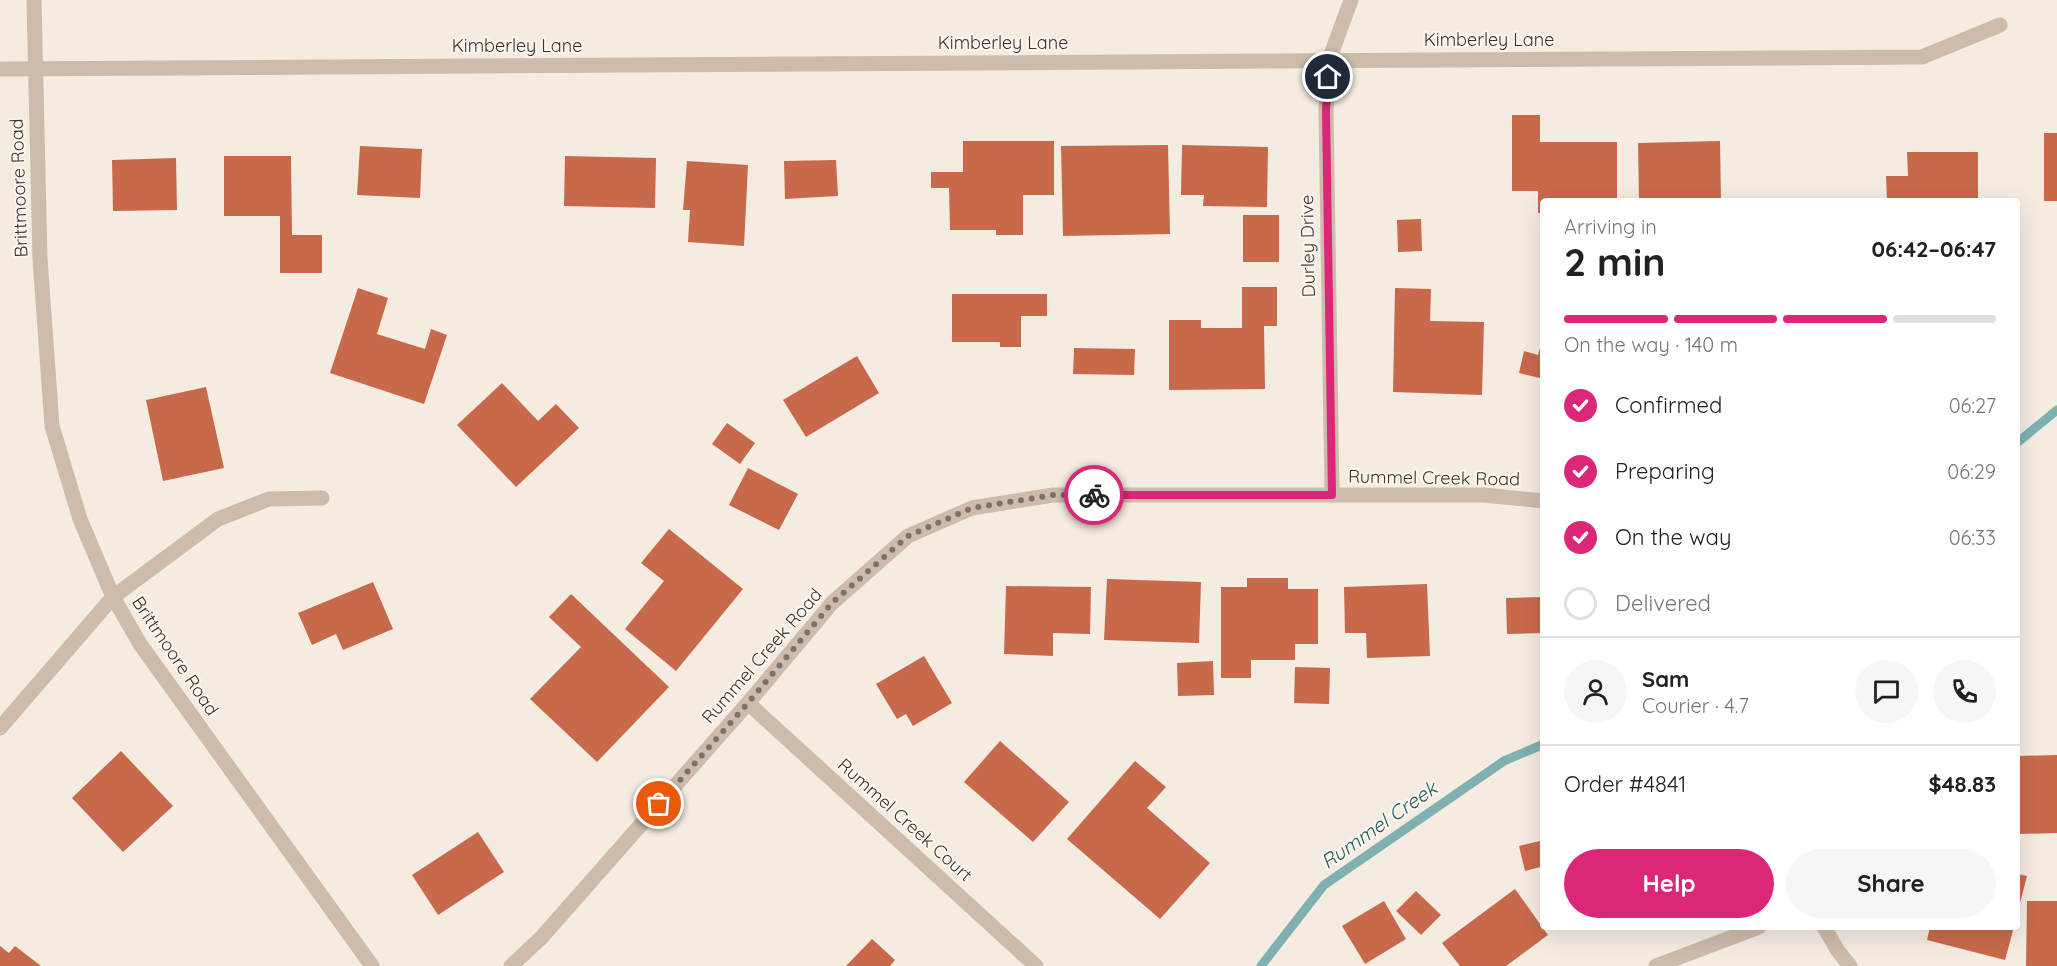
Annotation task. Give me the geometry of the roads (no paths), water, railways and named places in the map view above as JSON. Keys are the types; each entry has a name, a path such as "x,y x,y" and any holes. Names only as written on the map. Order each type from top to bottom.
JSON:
{"street":[{"name":"Brittmoore Road","path":"34,0 40,259 52,426 80,519 113,597 140,644 372,966"},
{"name":"Durley Drive","path":"1332,495 1326,110 1329,60 1351,0"},
{"name":"Kimberley Lane","path":"0,69 1922,57 2000,25"},
{"name":"Rummel Creek Road","path":"511,966 541,938 748,703 832,603 908,536 972,508 1053,495 1484,495 1540,501"},
{"path":"0,728 113,597 218,519 269,499 322,498"},
{"name":"Rummel Creek Court","path":"748,703 1036,966"},
{"path":"1656,966 1751,930"},
{"path":"1826,930 1850,966"}],"waterway":[{"name":"Rummel Creek","path":"2020,440 2057,410"},
{"name":"Rummel Creek","path":"1261,966 1324,885 1504,761 1540,746"}]}
